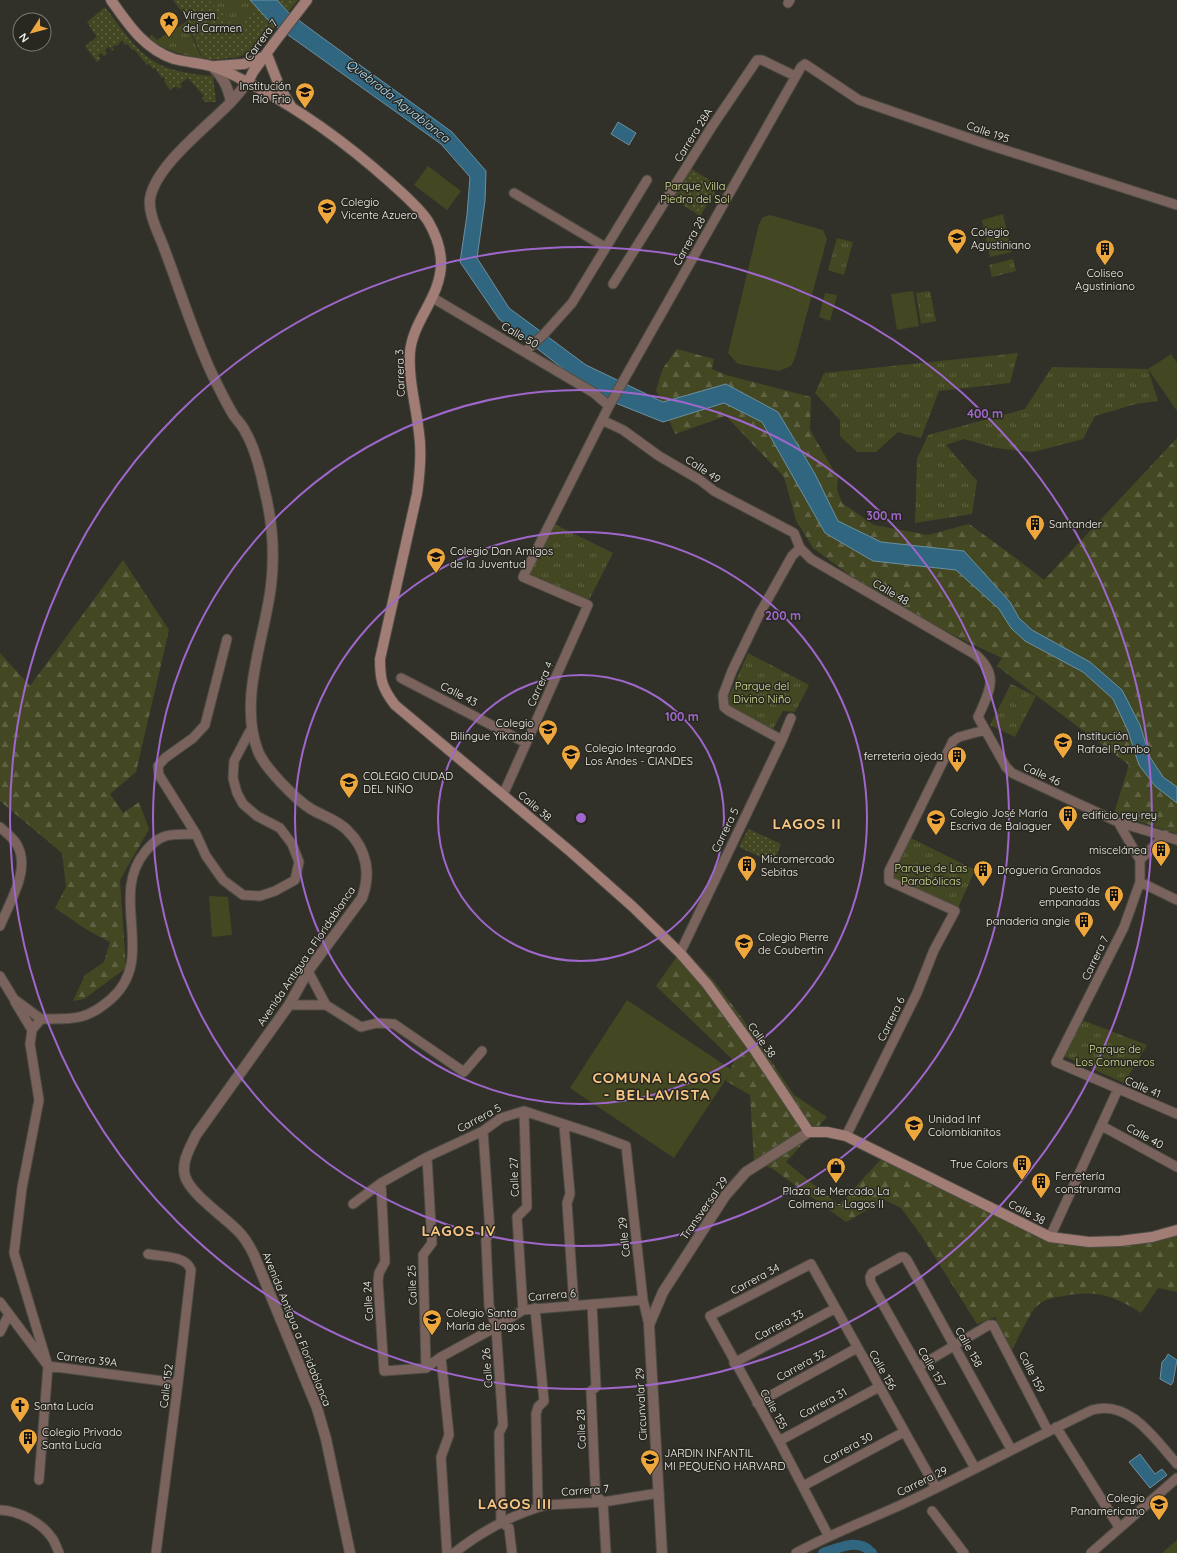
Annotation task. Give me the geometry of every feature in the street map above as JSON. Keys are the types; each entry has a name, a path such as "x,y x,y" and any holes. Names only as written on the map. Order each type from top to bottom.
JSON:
{"main road":[{"path":"110,0 140,39 174,58 212,66 244,64 266,57 280,88 292,108"},
{"name":"Carrera 7","path":"250,80 253,72 266,57 307,0"},
{"path":"296,16 312,0"},
{"name":"Carrera 3","path":"212,66 250,80 338,139 404,195 428,221 438,244 441,263 433,298 415,334 410,354 414,409 419,432 420,468 417,494 380,659 381,682 384,689 395,704"},
{"name":"Calle 38","path":"395,704 633,906 680,952 707,984 745,1037 809,1132 826,1132 846,1136 1050,1237 1089,1242 1120,1241 1152,1237 1177,1230"}],"street":[{"name":"Carrera 28A","path":"613,284 711,128 757,60 762,60 795,76"},
{"name":"Calle 195","path":"800,66 806,64 859,100 986,144 1177,205"},
{"path":"212,66 221,75 228,88 231,102"},
{"name":"Carrera 28","path":"610,404 800,66"},
{"name":"Avenida Antigua a Floridablanca","path":"250,80 231,102 169,163 152,190 149,201 154,222 195,335 213,376 254,449 268,504 272,544 271,585 252,691 252,727 258,753 287,790 310,809 331,819 347,830 360,847 366,859 368,874 366,887 362,898 308,971 288,1005 196,1135 188,1152 184,1166 185,1177 192,1190 240,1232 254,1255 317,1408 328,1446 350,1553"},
{"path":"529,348 545,333 572,303 647,180"},
{"path":"514,193 605,247"},
{"name":"Calle 50","path":"433,298 529,348 610,404"},
{"path":"602,420 610,404"},
{"name":"Calle 49","path":"602,420 623,430 660,456 700,480 714,492 794,533"},
{"name":"Carrera 4","path":"503,795 588,605 523,577 602,420"},
{"name":"Calle 48","path":"794,533 800,548 811,559 976,654 985,663"},
{"path":"782,740 724,707 723,695 732,671 760,613 792,556 800,548"},
{"path":"227,639 206,725 193,738 165,758 158,766 159,775 196,834 206,856 223,880 243,895 260,896 275,891 295,880 298,862 292,844 280,828 257,816 243,804 237,793 232,778 234,761 252,727"},
{"name":"Calle 46","path":"985,663 991,679 990,690 978,717 1006,767 1012,773 1118,822 1165,835 1177,840"},
{"name":"Calle 43","path":"401,678 526,743"},
{"name":"Carrera 5","path":"680,952 782,740 791,718"},
{"name":"Carrera 6","path":"846,1136 917,993 934,950 955,910 889,881 889,871 953,741 959,737 985,730"},
{"path":"1118,822 1140,860 1165,835"},
{"path":"0,827 15,842 22,855 22,870 0,926"},
{"path":"14,999 41,1019 72,1019 96,1012 119,992 129,977 134,950 129,892 135,869 143,855 154,842 164,836 196,834"},
{"name":"Carrera 7","path":"1056,1062 1124,927 1140,882 1140,860"},
{"path":"1140,882 1177,900"},
{"path":"308,971 326,1005 361,1027 377,1023 394,1024 464,1072 482,1051"},
{"path":"0,976 32,1030"},
{"path":"288,1005 326,1005"},
{"path":"39,1480 48,1366 14,1253 22,1188 39,1100 30,1044 32,1030 41,1019"},
{"name":"Calle 41","path":"1056,1062 1177,1114"},
{"path":"1050,1237 1118,1089"},
{"path":"524,1111 564,1125 570,1194 567,1203 574,1305"},
{"name":"Carrera 5","path":"353,1204 381,1183 427,1157 483,1131 501,1118 524,1111"},
{"name":"Calle 27","path":"523,1310 517,1217 527,1207 524,1111"},
{"name":"Calle 29","path":"564,1125 626,1146 643,1300 649,1325"},
{"name":"Calle 40","path":"1102,1126 1177,1167"},
{"name":"Calle 26","path":"483,1131 490,1231 486,1240 489,1306 496,1327 503,1425 499,1433 501,1521 508,1528 512,1553"},
{"name":"Transversal 29","path":"649,1325 663,1292 725,1196 746,1172 772,1154 809,1132"},
{"name":"Calle 25","path":"426,1368 423,1255 432,1243 427,1157"},
{"name":"Calle 24","path":"381,1183 385,1262 379,1273 378,1281 384,1371 426,1368"},
{"name":"Calle 152","path":"148,1254 184,1260 191,1270 156,1553"},
{"name":"Calle 158","path":"870,1276 872,1273 904,1257 1011,1449"},
{"name":"Calle 156","path":"811,1264 834,1309 936,1488"},
{"name":"Carrera 34","path":"710,1316 811,1264"},
{"name":"Calle 157","path":"870,1276 871,1283 975,1468"},
{"name":"Carrera 6","path":"426,1368 441,1357 496,1327 523,1310 643,1300"},
{"name":"Carrera 39A","path":"0,1302 48,1366 178,1384"},
{"name":"Calle 28","path":"592,1304 596,1386 591,1391 595,1482 596,1496 603,1502 606,1553"},
{"path":"535,1308 544,1401 538,1407 536,1414 538,1507"},
{"name":"Carrera 33","path":"734,1363 834,1309"},
{"path":"0,1332 9,1314"},
{"name":"Calle 155","path":"710,1316 734,1363 779,1441 828,1535"},
{"name":"Circunvalar 29","path":"649,1325 662,1553"},
{"name":"Calle 159","path":"954,1345 989,1325 993,1326 1052,1429 1119,1527"},
{"path":"918,1367 954,1345"},
{"name":"Carrera 32","path":"757,1403 857,1348"},
{"path":"441,1357 448,1435 441,1457 447,1553"},
{"name":"Carrera 31","path":"779,1441 879,1387"},
{"name":"Carrera 29","path":"796,1553 828,1535 936,1488 1011,1449 1092,1410 1110,1408 1124,1412 1137,1421 1177,1464"},
{"name":"Carrera 30","path":"803,1486 904,1432"},
{"path":"1091,1553 1177,1478"},
{"name":"Carrera 7","path":"454,1553 501,1521 538,1507 546,1505 603,1502 659,1493"},
{"path":"0,1510 11,1510 33,1521 52,1538 59,1553"},
{"path":"932,1511 964,1553"}],"green space":[{"path":"173,0 298,0 273,29 260,40 255,50 238,57 209,60 201,55 183,13"},
{"path":"209,0 250,0 258,8 240,25 223,20 228,13 215,7"},
{"path":"105,7 128,38 149,58 160,65 174,70 192,74 213,76 216,102 205,102 202,98 204,96 188,78 180,84 182,87 178,89 176,86 170,90 164,81 164,77 162,78 155,68 153,69 149,64 147,65 134,49 132,50 128,44 125,45 122,40 117,46 112,47 114,50 112,51 109,46 105,50 107,54 104,56 102,53 98,55 101,59 97,62 86,47 86,45 97,37 87,22"},
{"path":"186,22 200,55 209,60 169,50 149,37 152,35 157,40"},
{"path":"428,166 461,191 447,210 414,185"},
{"name":"Parque Villa Piedra del Sol","path":"690,168 719,186 700,216 672,198"},
{"path":"1003,214 1012,252 990,257 982,220"},
{"path":"770,215 823,230 827,239 795,358 791,366 779,371 738,364 728,353 759,224 763,217"},
{"path":"837,238 853,242 844,275 828,270"},
{"path":"1013,259 1016,271 992,277 989,265"},
{"path":"913,291 919,326 897,330 891,294"},
{"path":"930,291 936,321 921,324 916,293"},
{"path":"825,293 837,295 830,321 819,317"},
{"path":"677,349 714,359 712,369 726,375 811,397 810,430 838,478 837,489 842,503 874,525 928,535 969,524 1044,580 1177,438 1177,834 1114,813 1129,765 997,666 1002,658 959,638 873,592 813,548 796,520 784,477 726,416 675,434 656,390 663,368"},
{"path":"1018,353 1010,383 939,391 921,438 898,432 876,452 857,452 840,436 840,420 815,393 824,373"},
{"path":"1171,354 1177,363 1177,411 1148,369"},
{"path":"1052,367 1148,369 1158,401 1136,404 1095,416 1083,439 1033,452 996,448 964,439 946,445 977,481 972,514 915,523 917,459 928,435 1025,409"},
{"path":"552,523 613,553 588,602 527,576"},
{"path":"123,560 169,630 136,772 110,794 123,813 139,802 149,829 120,880 126,968 84,999 73,1001 85,975 104,962 110,942 87,930 55,908 66,887 62,853 0,801 0,653 30,686"},
{"name":"Parque del Divino Niño","path":"748,653 809,685 795,712 783,711 772,731 726,703"},
{"path":"1011,684 1036,696 1015,737 990,725"},
{"path":"748,829 781,844 773,863 739,847"},
{"name":"Parque de Las Parabólicas","path":"909,837 975,870 958,908 892,877"},
{"path":"209,896 228,897 232,935 212,937"},
{"path":"683,948 715,982 742,1018 794,1095 827,1117 786,1162 839,1205 884,1156 1040,1227 1070,1236 1127,1241 1177,1228 1177,1292 1158,1288 1141,1313 1113,1298 1096,1294 1076,1294 1047,1300 1035,1308 1012,1350 995,1317 977,1324 921,1235 901,1208 885,1200 846,1222 773,1169 754,1161 750,1095 726,1081 734,1061 656,986"},
{"path":"627,1000 732,1070 674,1158 570,1088"},
{"name":"Parque de Los Comuneros","path":"1082,1020 1147,1045 1124,1083 1064,1056"},
{"path":"1177,1540 1177,1553 1162,1553"}],"water":[{"name":"Quebrada Aguablanca","path":"250,0 277,0 288,12 305,25 452,132 486,171 485,201 477,258 509,308 586,365 663,402 726,384 778,412 815,474 838,521 881,542 964,551 1010,602 1019,618 1032,630 1090,662 1122,690 1140,725 1150,757 1163,777 1177,787 1177,803 1155,786 1139,765 1128,731 1113,699 1083,672 1025,641 1011,628 999,609 956,570 873,561 825,533 762,422 724,403 663,422 613,402 575,378 499,319 460,262 467,215 470,177 441,144 270,22"},
{"path":"618,122 636,133 629,145 611,134"},
{"path":"1168,1354 1177,1360 1173,1382 1171,1385 1160,1379 1162,1362"},
{"path":"1140,1454 1155,1474 1162,1469 1167,1475 1150,1488 1129,1462"}],"waterway":[{"path":"823,1553 849,1545 867,1548 872,1553"}],"place":[{"name":"Virgen del Carmen","path":"169,38"},
{"name":"Institución Río Frio","path":"305,109"},
{"name":"Colegio Vicente Azuero","path":"327,225"},
{"name":"Colegio Agustiniano","path":"957,255"},
{"name":"Coliseo Agustiniano","path":"1105,266"},
{"name":"Santander","path":"1035,541"},
{"name":"Colegio Dan Amigos de la Juventud","path":"436,574"},
{"name":"Colegio Bilingue Yikanda","path":"548,746"},
{"name":"Institución Rafael Pombo","path":"1063,759"},
{"name":"Colegio Integrado Los Andes - CIANDES","path":"571,771"},
{"name":"ferreteria ojeda","path":"957,773"},
{"name":"COLEGIO CIUDAD DEL NIÑO","path":"349,799"},
{"name":"edificio rey rey","path":"1068,832"},
{"name":"Colegio José María Escriva de Balaguer","path":"936,836"},
{"name":"miscelánea","path":"1161,867"},
{"name":"Micromercado Sebitas","path":"747,882"},
{"name":"Drogueria Granados","path":"983,887"},
{"name":"puesto de empanadas","path":"1114,912"},
{"name":"panaderia angie","path":"1084,938"},
{"name":"Colegio Pierre de Coubertin","path":"744,960"},
{"name":"Unidad Inf Colombianitos","path":"914,1142"},
{"name":"True Colors","path":"1022,1181"},
{"name":"Plaza de Mercado La Colmena - Lagos II","path":"836,1184"},
{"name":"Ferretería construrama","path":"1041,1199"},
{"name":"Colegio Santa María de Lagos","path":"432,1336"},
{"name":"Santa Lucía","path":"20,1423"},
{"name":"Colegio Privado Santa Lucía","path":"28,1455"},
{"name":"JARDIN INFANTIL MI PEQUEÑO HARVARD","path":"650,1476"},
{"name":"Colegio Panamericano","path":"1159,1521"}],"district":[{"name":"LAGOS II","path":"807,824"},
{"name":"COMUNA LAGOS - BELLAVISTA","path":"657,1086"},
{"name":"LAGOS IV","path":"459,1231"},
{"name":"LAGOS III","path":"515,1504"}]}
